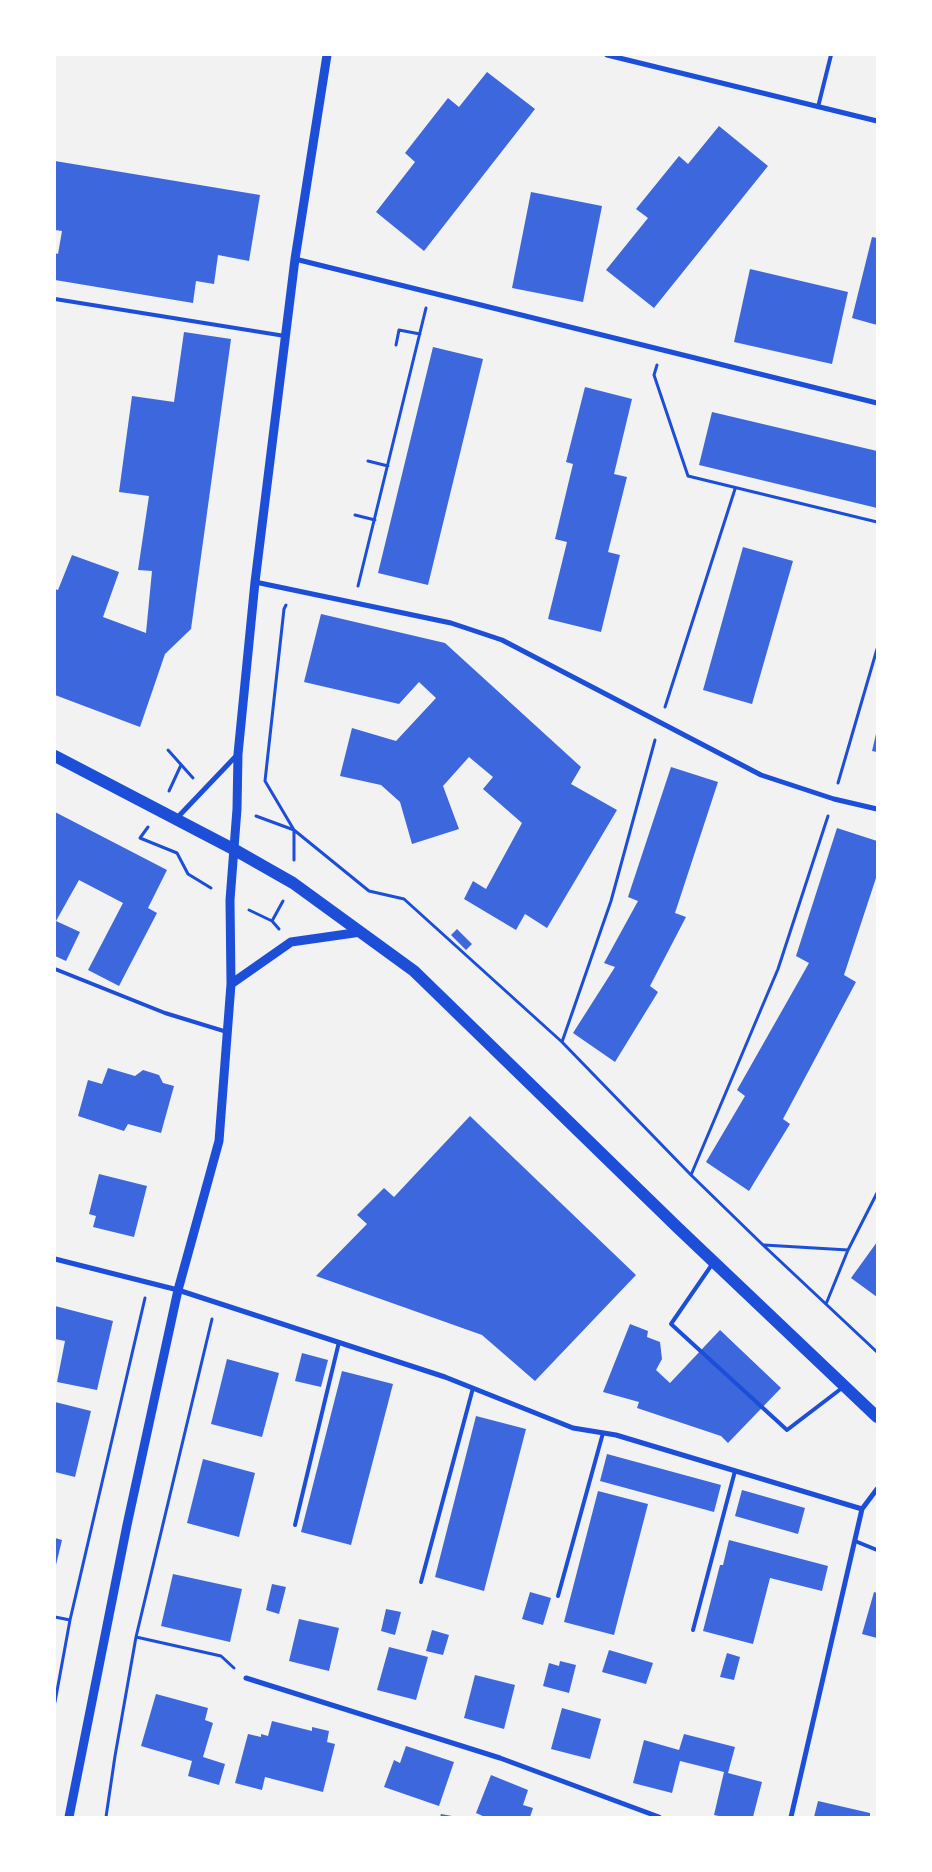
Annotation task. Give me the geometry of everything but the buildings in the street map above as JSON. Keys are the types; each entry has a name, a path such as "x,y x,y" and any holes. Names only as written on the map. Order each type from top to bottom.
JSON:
{"main road":[{"path":"55,756 235,850 293,884 414,971 877,1417"}],"street":[{"path":"69,1817 127,1525 178,1290 219,1141 231,984 230,900 235,850 238,754 255,582 295,259 327,55"},
{"path":"607,55 877,121"},
{"path":"295,259 877,403"},
{"path":"255,582 451,623 502,640 761,775 834,799 877,810"},
{"path":"175,819 238,754"},
{"path":"231,984 291,942 361,932"},
{"path":"55,1259 178,1290 339,1342 473,1388 573,1428 604,1433 862,1509"},
{"path":"790,1817 862,1509 877,1489"},
{"path":"246,1678 500,1758 659,1817"}],"lane":[{"path":"818,107 831,55"},
{"path":"55,299 285,336"},
{"path":"55,969 165,1013 227,1032"},
{"path":"714,1262 671,1324 787,1430 844,1387"},
{"path":"295,1525 339,1342"},
{"path":"421,1582 473,1388"},
{"path":"558,1596 604,1433"},
{"path":"693,1630 735,1471"},
{"path":"854,1541 877,1550"}],"path":[{"path":"354,603 430,292"},
{"path":"396,345 399,330 420,334"},
{"path":"661,350 654,375 688,476 735,489 877,522"},
{"path":"368,461 388,466"},
{"path":"562,1042 611,901 660,722 735,489"},
{"path":"356,515 375,520"},
{"path":"292,590 284,609 265,781 294,830 369,891 404,899 562,1042 762,1245 877,1352"},
{"path":"691,1175 778,970 834,799 877,649"},
{"path":"140,838 177,853 188,874 230,900 272,921"},
{"path":"826,1304 848,1250 877,1193"},
{"path":"762,1245 848,1250"},
{"path":"55,1702 70,1620 149,1282"},
{"path":"106,1817 136,1636 216,1302"},
{"path":"55,1617 70,1620"},
{"path":"136,1636 221,1656 246,1678"}]}
